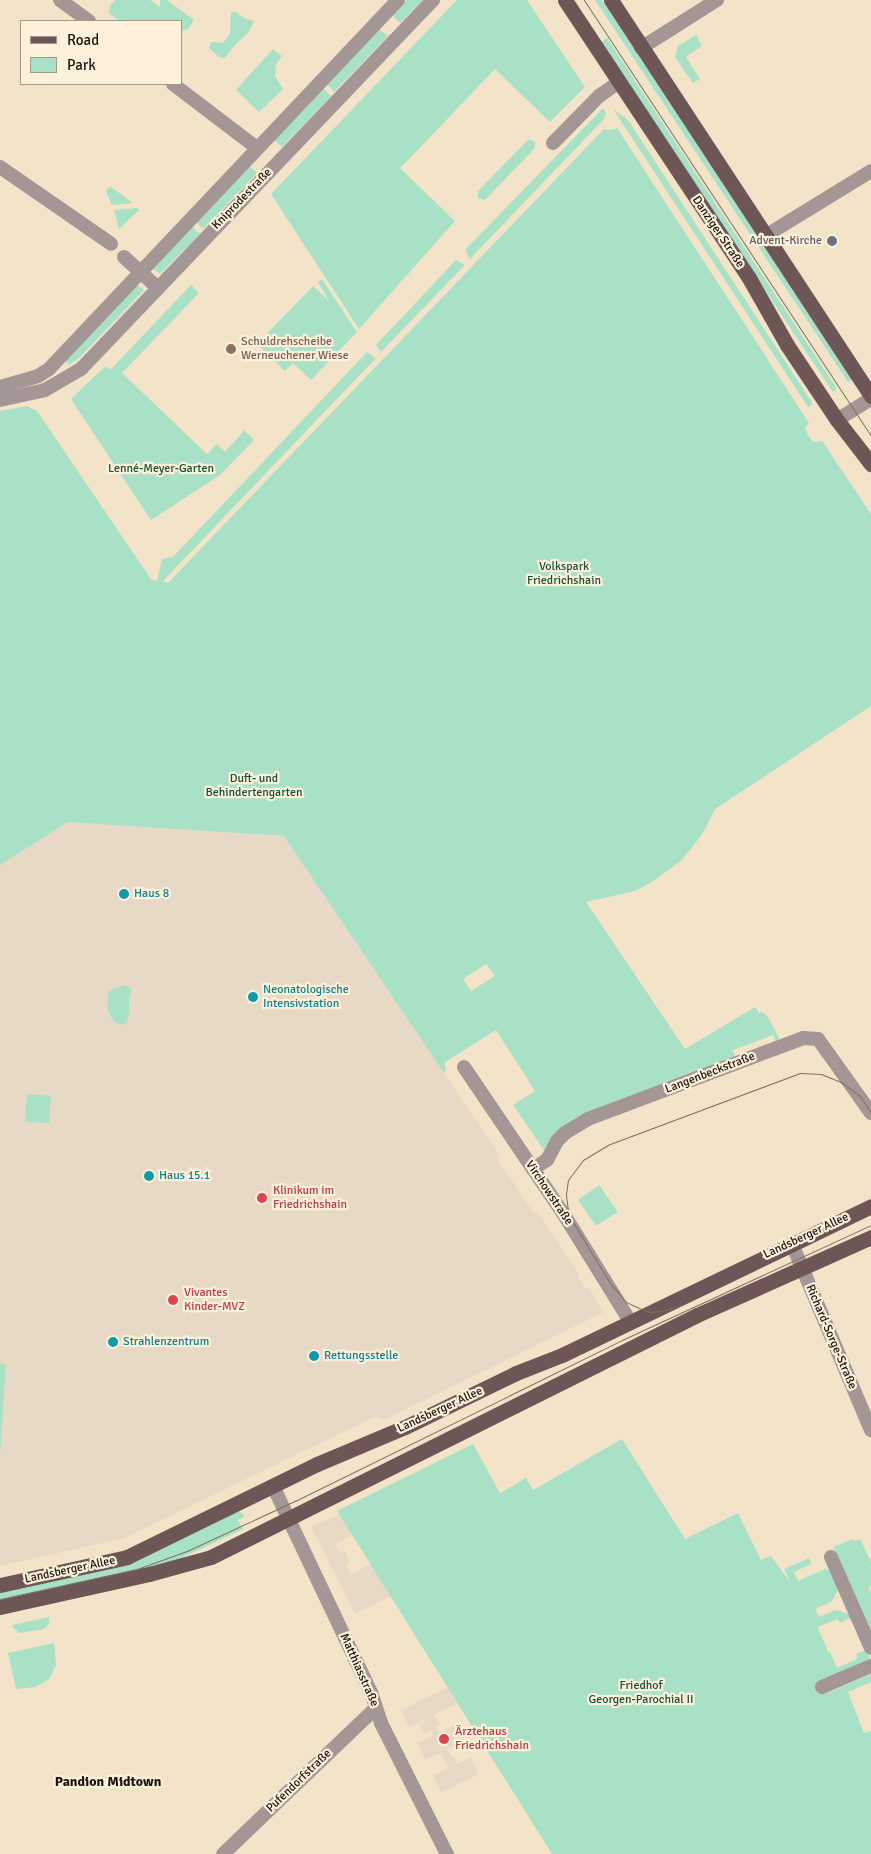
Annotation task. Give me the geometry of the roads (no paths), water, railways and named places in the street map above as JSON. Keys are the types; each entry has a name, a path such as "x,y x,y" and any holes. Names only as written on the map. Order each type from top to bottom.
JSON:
{"main road":[{"name":"Danziger Straße","path":"565,0 749,278 787,345 837,420 871,464"},
{"path":"611,0 871,398"},
{"name":"Landsberger Allee","path":"0,1585 127,1557 342,1453 405,1427 871,1206"},
{"name":"Landsberger Allee","path":"0,1607 196,1562 289,1519 607,1358 740,1294 871,1237"}],"street":[{"path":"60,0 88,20"},
{"name":"Kniprodestraße","path":"38,376 49,369 398,0"},
{"name":"Kniprodestraße","path":"0,400 46,390 81,369 433,0"},
{"path":"641,48 718,0"},
{"path":"553,143 599,96 619,82"},
{"path":"174,85 257,148"},
{"path":"0,167 111,244"},
{"path":"765,236 871,171"},
{"path":"124,257 158,288"},
{"path":"0,387 38,376 46,390"},
{"path":"837,420 871,398"},
{"name":"Langenbeckstraße","path":"533,1169 547,1160 557,1141 565,1133 588,1120 803,1038 818,1039 871,1113"},
{"name":"Virchowstraße","path":"464,1067 533,1169 630,1321"},
{"name":"Richard-Sorge-Straße","path":"792,1244 871,1430"},
{"name":"Matthiasstraße","path":"273,1486 372,1692 381,1723 447,1854"},
{"path":"831,1557 871,1648"},
{"path":"822,1688 871,1666"},
{"name":"Pufendorfstraße","path":"222,1854 376,1708"}],"tram line":[{"path":"584,0 871,436"},
{"path":"682,1305 662,1311 650,1312 626,1302 610,1283 568,1211 566,1194 568,1180 583,1160 610,1144 800,1073 821,1074 841,1082 860,1096 871,1113"},
{"path":"0,1599 137,1569 187,1551 297,1500 622,1340 871,1225"}],"place":[{"name":"Advent-Kirche","path":"832,241"},
{"name":"Schuldrehscheibe Werneuchener Wiese","path":"231,349"},
{"name":"Haus 8","path":"124,894"},
{"name":"Neonatologische Intensivstation","path":"253,997"},
{"name":"Haus 15.1","path":"149,1176"},
{"name":"Klinikum im Friedrichshain","path":"262,1198"},
{"name":"Vivantes Kinder-MVZ","path":"173,1300"},
{"name":"Strahlenzentrum","path":"113,1342"},
{"name":"Rettungsstelle","path":"314,1356"},
{"name":"Ärztehaus Friedrichshain","path":"444,1739"}],"district":[{"name":"Pandion Midtown","path":"108,1782"}],"park label":[{"name":"Lenné-Meyer-Garten","path":"161,469"},
{"name":"Volkspark Friedrichshain","path":"564,574"},
{"name":"Duft- und Behindertengarten","path":"254,786"},
{"name":"Friedhof Georgen-Parochial II","path":"641,1693"}]}
